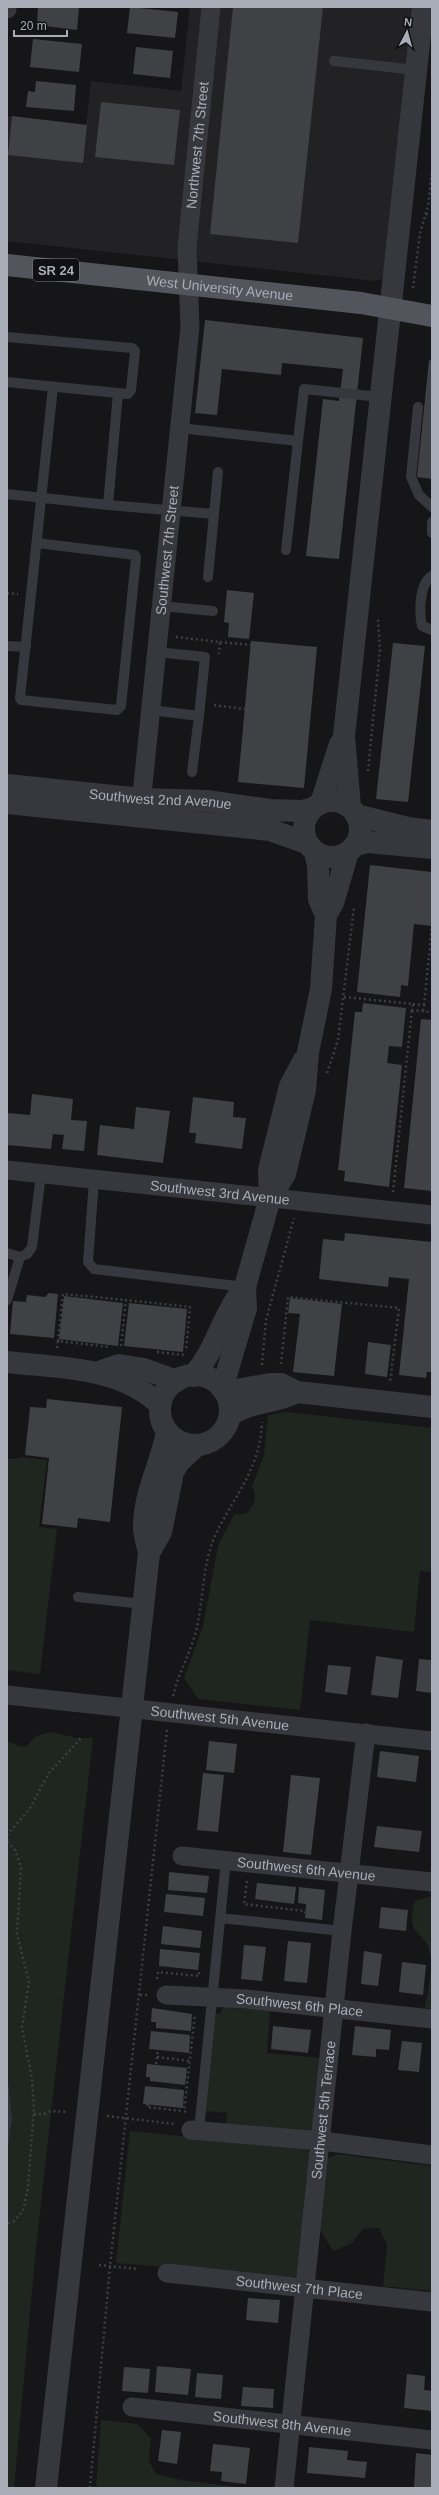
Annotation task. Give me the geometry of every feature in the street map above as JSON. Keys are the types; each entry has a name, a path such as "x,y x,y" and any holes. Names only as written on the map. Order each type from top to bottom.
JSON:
{"main road":[{"name":"West University Avenue","path":"7,265 390,307 432,316"}],"street":[{"name":"Northwest 7th Street","path":"188,284 187,248 210,7"},
{"path":"223,1390 246,1308 245,1287 270,1198 269,1170 272,1154 290,1086 308,1052 322,989 326,915 333,902 360,830 353,811 344,736 422,7"},
{"name":"Southwest 7th Street","path":"141,808 190,327 188,284"},
{"path":"326,915 319,899 318,865 303,830 304,821 317,805 336,752 344,736"},
{"name":"Southwest 2nd Avenue","path":"7,785 270,830 311,848"},
{"path":"317,805 336,801 353,811 408,828 432,831"},
{"name":"Southwest 2nd Avenue","path":"7,804 141,808 207,802 270,810 302,811 317,805"},
{"path":"311,848 332,857 368,842 432,848"},
{"name":"Southwest 3rd Avenue","path":"7,1171 432,1215"},
{"path":"196,1446 185,1444 167,1432 161,1419 160,1405 163,1395 185,1378 209,1356 232,1304 245,1287"},
{"path":"7,1362 99,1372 137,1386 160,1405"},
{"path":"99,1372 119,1365 185,1378 211,1379 223,1390 230,1407 230,1415 224,1429 215,1440 196,1446 179,1462 173,1472 161,1532 149,1553"},
{"path":"223,1390 281,1384 297,1392 432,1407"},
{"path":"230,1415 251,1404 281,1400 297,1392"},
{"path":"46,2488 149,1553 144,1528 150,1486 164,1449 167,1432"},
{"name":"Southwest 5th Avenue","path":"7,1694 432,1741"},
{"name":"Southwest 5th Terrace","path":"284,2488 322,2141 342,1931 366,1733"},
{"name":"Southwest 6th Avenue","path":"182,1856 432,1882"},
{"name":"Southwest 6th Place","path":"166,1995 211,1997 432,2018"},
{"path":"191,2123 432,2155"},
{"name":"Southwest 7th Place","path":"167,2273 306,2287 432,2302"},
{"name":"Southwest 8th Avenue","path":"132,2407 432,2440"}],"lane":[{"path":"334,61 416,70"},
{"path":"7,336 134,349 131,390 128,394 7,382"},
{"path":"37,543 135,555 119,708 21,700 26,647 53,387"},
{"path":"286,550 304,389 380,397"},
{"path":"108,505 118,393"},
{"path":"418,407 411,477 419,495 432,507"},
{"path":"180,428 298,441"},
{"path":"208,577 218,472"},
{"path":"7,494 108,505 214,514"},
{"path":"432,522 432,533"},
{"path":"432,576 427,579 424,586 420,620 422,626 432,630"},
{"path":"162,606 213,611"},
{"path":"7,646 26,647"},
{"path":"157,652 205,657 192,772"},
{"path":"151,710 199,716"},
{"path":"7,1253 20,1257 27,1254 32,1247 41,1174"},
{"path":"94,1180 88,1262 94,1269 245,1287"},
{"path":"7,1300 20,1257"},
{"path":"78,1597 143,1604"},
{"path":"191,2123 211,1997 226,1860"},
{"path":"220,1918 342,1931"}],"path":[{"path":"413,288 420,233 426,214 432,170"},
{"path":"426,214 432,215"},
{"path":"7,593 23,594"},
{"path":"368,776 380,649 378,611"},
{"path":"220,642 251,645"},
{"path":"423,1011 432,926"},
{"path":"344,997 424,1005"},
{"path":"393,1192 413,1004"},
{"path":"412,1010 432,1012"},
{"path":"262,1369 266,1320 295,1213"},
{"path":"57,1350 63,1294 190,1307 186,1355 150,1351"},
{"path":"280,1367 288,1297 399,1308 390,1386"},
{"path":"121,1352 126,1300"},
{"path":"58,1341 128,1348"},
{"path":"172,1702 180,1670 195,1635 210,1550 254,1466 260,1446 262,1414"},
{"path":"90,2488 110,2266 168,1726"},
{"path":"7,1835 29,1810 49,1773 82,1738"},
{"path":"7,1842 15,1850 21,1867 17,1934 29,1982 22,2028 32,2079 34,2114 28,2187 23,2211 14,2222 7,2224"},
{"path":"247,1876 244,1904 305,1911 304,1920"},
{"path":"191,2123 183,2111 195,2008"},
{"path":"156,2064 158,2050"},
{"path":"157,2057 189,2061"},
{"path":"148,2104 147,2107 183,2111 191,2123"},
{"path":"34,2114 44,2114 51,2111 73,2113"},
{"path":"102,2116 191,2123"},
{"path":"99,2265 138,2269"}],"shaded area":[{"path":"190,7 414,7 385,273 382,279 376,281 7,241 7,116 86,125 91,81 181,91"},
{"path":"286,1412 432,1428 432,1572 420,1571 414,1632 310,1620 300,1710 198,1699 184,1678 203,1626 218,1546 234,1515 247,1513 252,1507 255,1494 252,1487 264,1455 268,1415"},
{"path":"21,1457 47,1460 39,1527 57,1529 40,1674 7,1670 7,1467 8,1459 16,1459"},
{"path":"50,1732 78,1738 93,1738 36,2248 14,2488 7,2488 7,1741 18,1746 26,1747 36,1736"},
{"path":"432,1896 432,2009 425,2008 431,1973 430,1953 424,1940 416,1932 412,1921 412,1913 415,1901"},
{"path":"223,2007 270,2011 267,2053 323,2058 316,2134 226,2125 227,2113 204,2111 213,2014 220,2014"},
{"path":"7,2071 12,2118 7,2155"},
{"path":"130,2131 307,2149 310,2153 298,2275 293,2277 116,2263"},
{"path":"337,2154 432,2166 432,2291 383,2286 387,2245 379,2228 363,2229 352,2243 333,2251 319,2228 328,2158"},
{"path":"101,2420 137,2424 151,2438 149,2461 156,2474 181,2480 244,2488 96,2488"}],"building":[{"path":"38,7 79,7 77,30 37,25"},
{"path":"130,7 178,12 175,38 127,33"},
{"path":"233,7 323,7 298,243 210,234"},
{"path":"33,39 82,44 79,72 30,67"},
{"path":"136,47 173,51 170,78 133,74"},
{"path":"36,81 76,85 74,111 26,107 28,91 35,92"},
{"path":"101,102 180,110 174,165 95,157"},
{"path":"12,116 87,125 83,163 8,155"},
{"path":"205,320 363,338 339,559 306,556 323,399 339,401 343,369 282,363 281,375 222,369 217,415 195,413"},
{"path":"429,360 432,361 432,479 417,477"},
{"path":"227,590 254,593 249,639 228,637 229,623 224,622"},
{"path":"251,641 317,647 304,788 238,782"},
{"path":"393,643 425,646 408,802 376,799"},
{"path":"370,865 432,872 432,926 414,924 408,986 401,985 400,997 357,992"},
{"path":"363,1003 406,1008 402,1047 389,1046 387,1063 402,1065 389,1187 344,1181 345,1171 338,1170 355,1012 362,1012"},
{"path":"421,1019 432,1020 432,1191 404,1188"},
{"path":"32,1094 73,1099 71,1120 87,1121 84,1151 62,1149 64,1135 53,1134 51,1149 7,1145 7,1113 30,1115"},
{"path":"193,1097 234,1102 233,1117 246,1118 242,1149 195,1143 196,1133 189,1133"},
{"path":"136,1107 170,1111 163,1163 97,1155 100,1125 134,1129"},
{"path":"345,1233 432,1242 432,1372 427,1372 426,1378 399,1375 409,1279 389,1277 388,1287 319,1279 323,1239 344,1241"},
{"path":"49,1293 58,1294 54,1338 10,1334 13,1301 26,1302 27,1295 45,1297"},
{"path":"64,1296 123,1303 118,1346 59,1339"},
{"path":"290,1298 342,1304 334,1376 293,1372 300,1314 288,1313"},
{"path":"129,1303 187,1309 183,1352 124,1346"},
{"path":"368,1342 391,1345 387,1377 365,1374"},
{"path":"47,1399 122,1407 110,1522 78,1518 77,1528 42,1524 49,1458 25,1455 30,1407 46,1408"},
{"path":"376,1656 403,1660 398,1698 371,1695"},
{"path":"419,1659 432,1660 432,1693 416,1691"},
{"path":"328,1665 351,1667 347,1695 325,1692"},
{"path":"209,1741 237,1744 234,1773 206,1770"},
{"path":"380,1751 419,1756 416,1782 377,1777"},
{"path":"203,1773 224,1775 218,1832 197,1830"},
{"path":"291,1775 320,1778 311,1855 283,1852"},
{"path":"377,1826 422,1831 419,1852 374,1847"},
{"path":"169,1872 209,1876 207,1893 168,1890"},
{"path":"257,1883 296,1887 294,1904 255,1899"},
{"path":"299,1887 325,1890 322,1920 305,1918 306,1904 298,1903"},
{"path":"166,1894 205,1898 203,1916 164,1912"},
{"path":"381,1907 408,1910 406,1931 379,1928"},
{"path":"163,1926 202,1931 200,1948 161,1944"},
{"path":"288,1941 311,1943 307,1983 284,1981"},
{"path":"244,1945 266,1947 262,1981 241,1979"},
{"path":"160,1949 200,1953 198,1970 159,1966"},
{"path":"364,1951 382,1954 378,1986 361,1984"},
{"path":"402,1962 426,1965 423,1995 399,1992"},
{"path":"152,2008 192,2014 191,2031 156,2028 156,2022 151,2022"},
{"path":"273,2026 311,2030 308,2053 271,2049"},
{"path":"355,2026 391,2030 389,2050 376,2049 376,2057 352,2055"},
{"path":"151,2031 190,2035 189,2053 149,2049"},
{"path":"402,2041 422,2043 419,2072 398,2070"},
{"path":"147,2064 187,2068 185,2085 150,2081 150,2077 146,2077"},
{"path":"145,2086 184,2090 183,2108 143,2104"},
{"path":"248,2298 280,2300 278,2323 246,2320"},
{"path":"157,2366 191,2369 188,2395 155,2392"},
{"path":"124,2367 150,2369 148,2393 122,2391"},
{"path":"197,2373 223,2375 221,2399 195,2397"},
{"path":"407,2374 425,2376 424,2390 432,2391 432,2411 404,2408"},
{"path":"243,2387 274,2389 273,2408 241,2406"},
{"path":"162,2430 181,2432 177,2464 158,2461"},
{"path":"213,2444 250,2448 246,2484 221,2481 222,2472 210,2471"},
{"path":"309,2447 348,2451 347,2460 367,2462 365,2478 307,2473"},
{"path":"416,2453 432,2455 432,2488 414,2488"}]}
